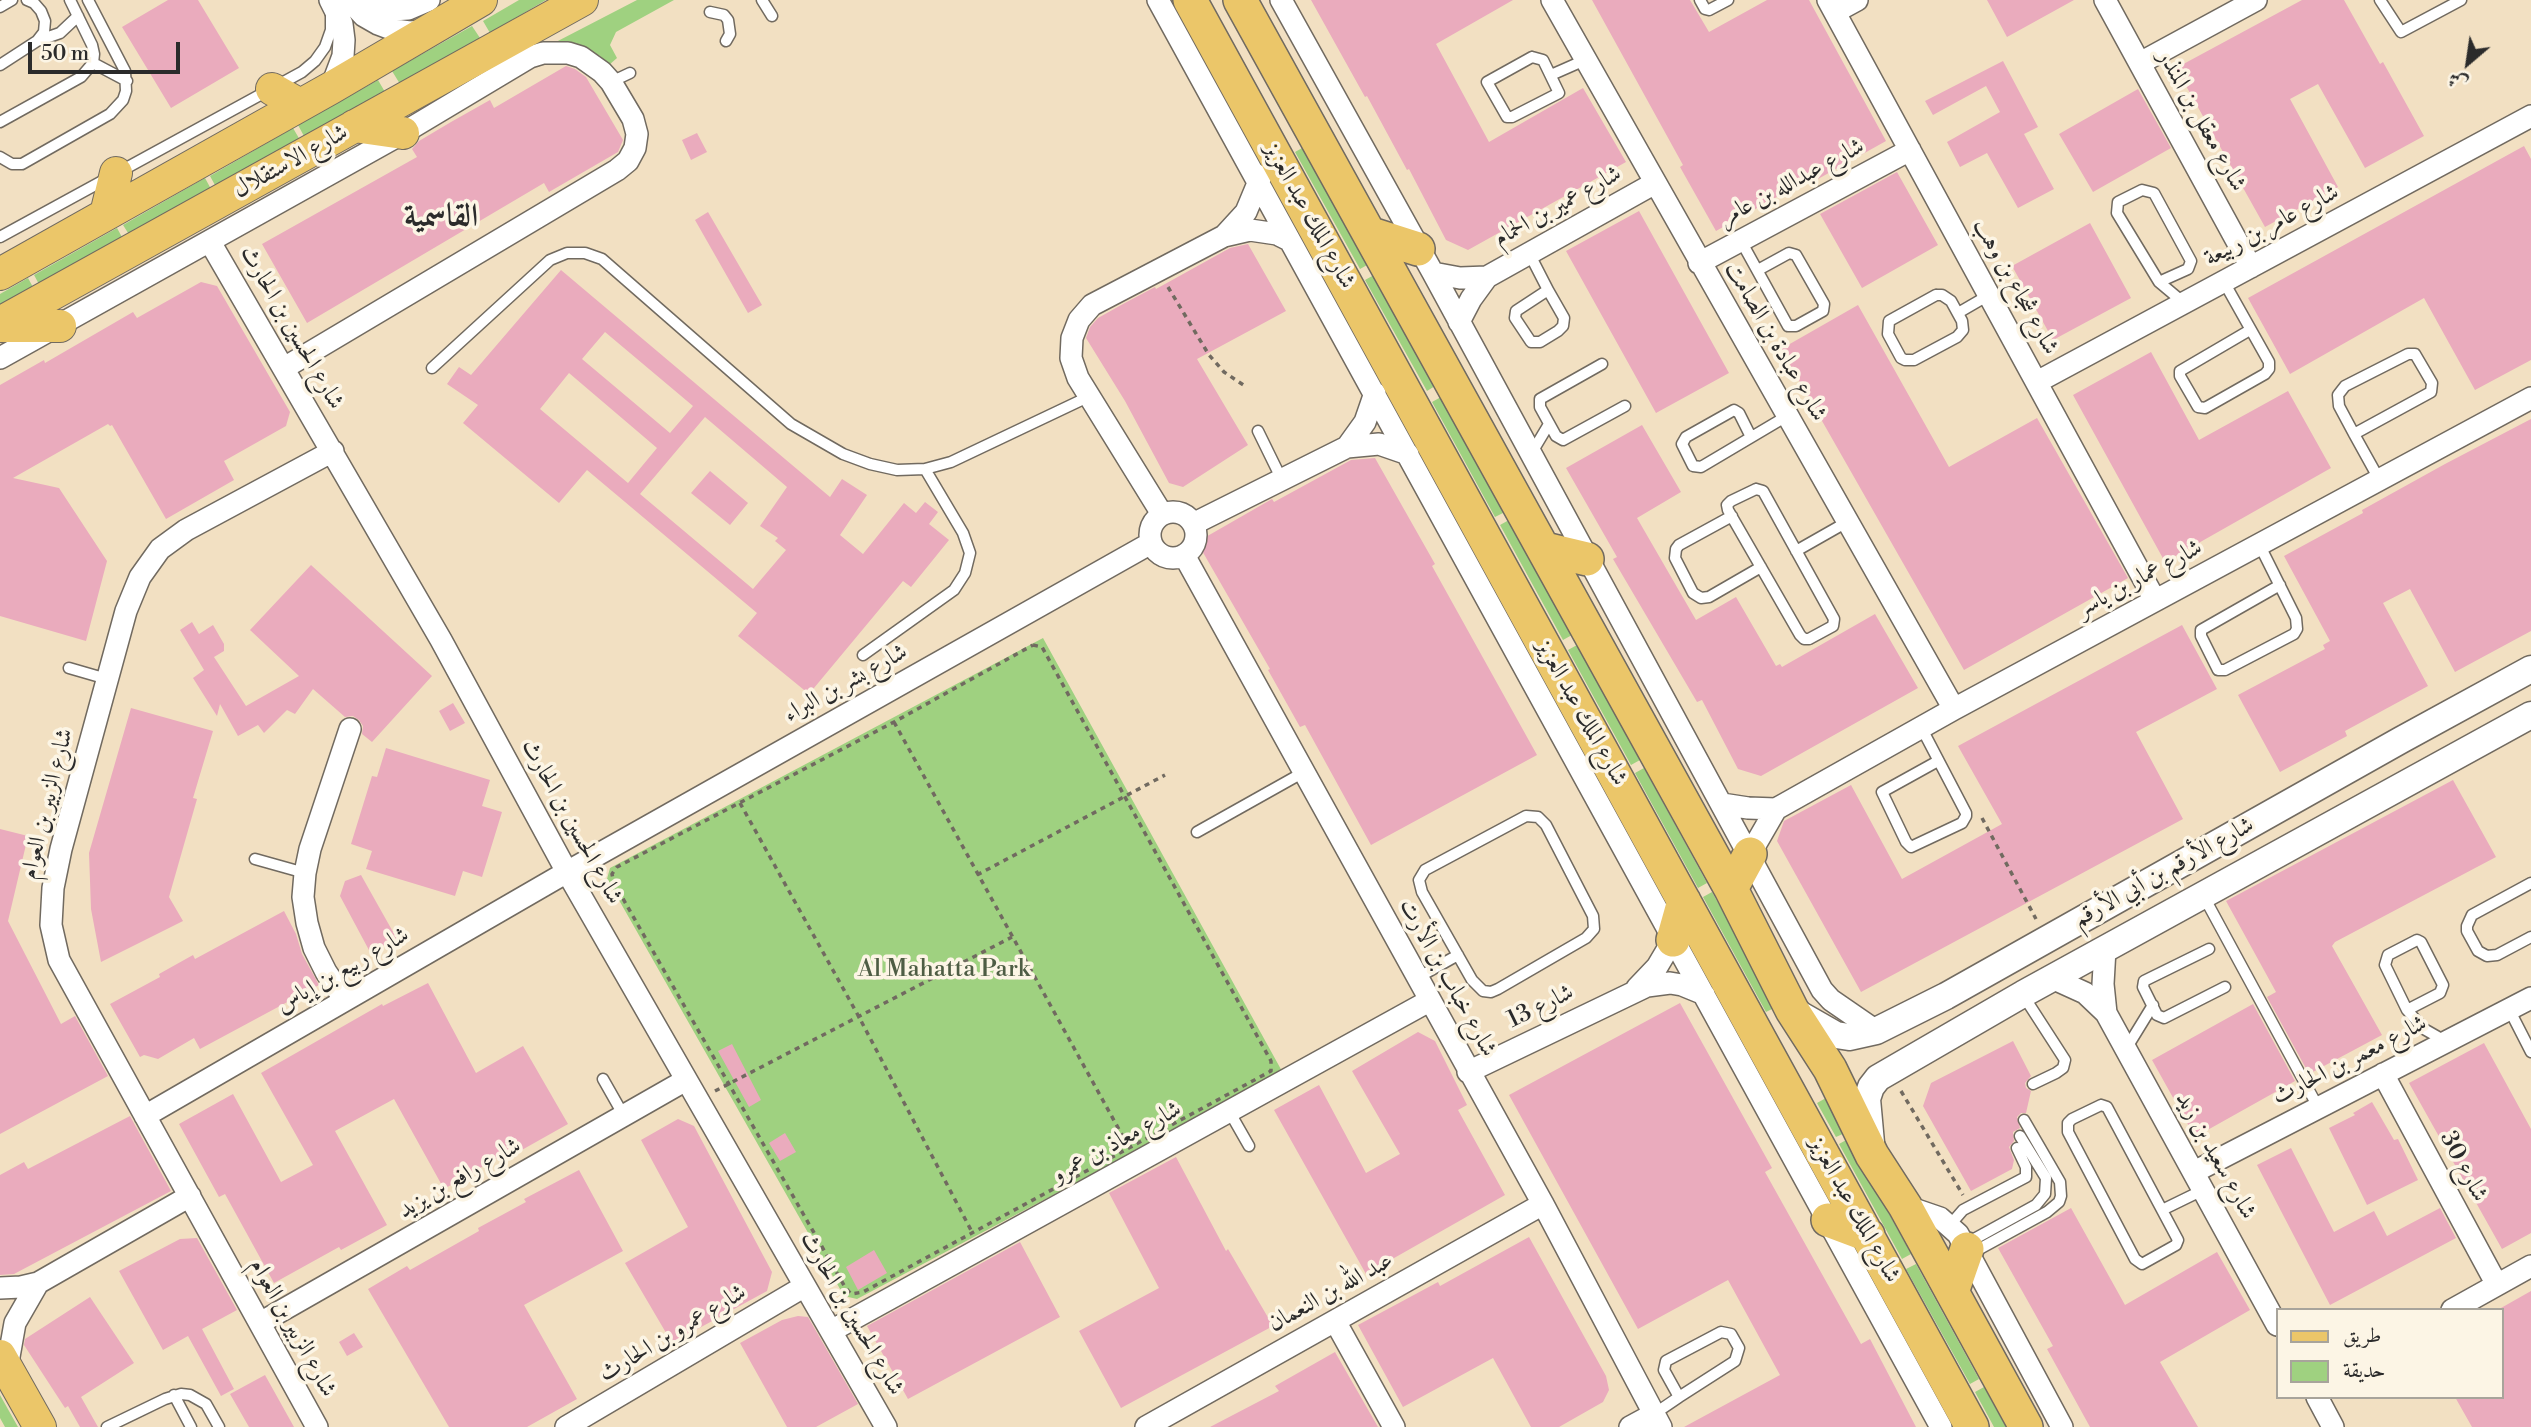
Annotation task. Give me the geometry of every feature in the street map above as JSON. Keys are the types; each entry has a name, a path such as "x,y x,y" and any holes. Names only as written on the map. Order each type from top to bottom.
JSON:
{"highway":[{"name":"شارع الملك عبد العزيز","path":"1190,0 1972,1427"},
{"name":"شارع الملك عبد العزيز","path":"1240,0 1731,889 1792,1010 1830,1069 1872,1155 1905,1206 2026,1427"},
{"path":"1371,234 1425,261"},
{"path":"1545,549 1587,559"},
{"path":"1533,681 1571,694"},
{"path":"1731,889 1750,854"},
{"path":"1673,940 1684,901"},
{"path":"1828,1220 1868,1235"},
{"path":"1952,1292 1963,1243"}],"main road":[{"name":"شارع الاستقلال","path":"0,274 331,88 429,15 481,0"},
{"name":"شارع الاستقلال","path":"0,325 582,0"},
{"path":"272,89 300,105"},
{"path":"354,127 403,133"},
{"path":"106,214 116,173"},
{"path":"0,325 60,326"},
{"path":"3,1362 40,1427"}],"street":[{"path":"329,0 342,24 344,40 343,56 331,88"},
{"path":"349,0 364,16 394,30 410,32 429,15"},
{"name":"شارع الاستقلال","path":"367,0 392,10 408,9 429,15"},
{"name":"شارع الملك عبد العزيز","path":"1158,0 1941,1427"},
{"path":"1281,0 1822,990 1875,1031"},
{"name":"شارع عبادة بن الصامت","path":"1552,0 1954,709"},
{"path":"1831,6 1857,0"},
{"name":"شارع معقل بن المنذر","path":"2105,0 2250,267"},
{"path":"2140,64 2256,0"},
{"name":"شارع شجاع بن وهب","path":"1831,6 2155,600"},
{"name":"شارع الاستقلال","path":"0,358 403,133 518,62 543,53 568,53 620,78 637,134 635,148 628,161 284,369"},
{"name":"شارع عامر بن ربيعة","path":"2037,382 2531,116"},
{"path":"1224,236 1245,212 1259,183 1265,148 1263,131"},
{"name":"شارع عبدالله بن عامر","path":"1699,263 1910,150"},
{"name":"شارع عمير بن الحمام","path":"1459,322 1487,277 1655,183"},
{"path":"1163,514 1088,397 1071,358 1072,338 1079,320 1092,305 1224,236 1250,230 1277,234 1289,240"},
{"name":"شارع الحسين بن الحارث","path":"210,242 441,640 567,872 886,1427"},
{"name":"شارع عمير بن الحمام","path":"1425,261 1460,278 1487,277"},
{"path":"1347,447 1365,422 1376,393"},
{"name":"شارع عمار بن ياسر","path":"1776,809 1954,709 2531,398"},
{"path":"1193,524 1347,447 1378,444 1408,454"},
{"name":"شارع الزبير بن العوام","path":"317,1427 59,961 51,925 53,888 61,849 107,679 132,593 150,560 186,530 333,451"},
{"path":"1163,514 1183,514 1193,524 1195,541 1184,555 1169,558 1161,555 1151,543 1151,526 1163,514"},
{"name":"شارع بشر بن البراء","path":"567,872 1151,543"},
{"name":"شارع خباب بن الأرت","path":"1184,555 1543,1204 1657,1420"},
{"name":"شارع الأرقم بن أبي الأرقم","path":"1792,1010 1836,1035 1849,1037 1875,1031 1946,996 2531,669"},
{"name":"شارع الأرقم بن أبي الأرقم","path":"1872,1155 1867,1099 1878,1077 2105,948 2531,715"},
{"path":"345,1000 314,948 303,897 310,849 350,729"},
{"path":"1722,804 1776,809 1750,854"},
{"name":"شارع ربيع بن إياس","path":"145,1116 567,872"},
{"name":"شارع 13","path":"1636,990 1657,967 1673,940"},
{"name":"شارع سعيد بن زيد","path":"2105,948 2103,984 2106,1013"},
{"name":"شارع سعيد بن زيد","path":"2052,978 2085,993 2106,1013 2276,1323"},
{"name":"شارع 13","path":"1468,1072 1636,990 1670,983 1693,988 1704,994"},
{"path":"1914,1057 1901,1053 1898,1047 1900,1034 1936,1013 1946,996"},
{"name":"شارع معمر بن الحارث","path":"2198,1181 2318,1107 2531,998"},
{"name":"شارع معاذ بن عمرو","path":"831,1331 1429,1001"},
{"name":"شارع 30","path":"2384,1074 2497,1285"},
{"name":"شارع رافع بن يزيد","path":"260,1323 687,1080"},
{"path":"0,1288 38,1283 190,1196"},
{"name":"عبد الله بن النعمان","path":"1152,1425 1543,1204"},
{"name":"شارع الملك عبد العزيز","path":"1905,1206 1925,1211 1963,1243"},
{"path":"1963,1243 2062,1427"},
{"path":"2456,1308 2531,1266"},
{"path":"3,1362 15,1323 38,1283"},
{"name":"شارع عمرو بن الحارث","path":"566,1427 805,1286"},
{"path":"1335,1321 1394,1427"},
{"path":"2318,1399 2333,1427"},
{"path":"1630,1427 1657,1420"}],"lane":[{"path":"0,7 12,0"},
{"path":"27,0 41,10 45,21 44,32 37,41"},
{"path":"0,122 89,71 93,63 92,45 70,0"},
{"path":"0,157 12,164 22,164 110,114 123,100 127,81 125,71 88,0"},
{"path":"0,237 302,72 315,61 325,47 331,30 329,0"},
{"path":"762,0 772,16"},
{"path":"1700,0 1705,9 1709,10 1728,0"},
{"path":"2380,0 2401,32 2462,0"},
{"path":"710,12 724,15 728,20 730,34 726,41"},
{"path":"0,65 37,41 60,33 78,16"},
{"path":"1535,56 1543,60 1551,75 1559,94 1510,118 1503,113 1488,84 1491,78 1535,56"},
{"path":"1551,75 1586,60"},
{"path":"93,63 127,81"},
{"path":"2159,282 2188,269 2191,261 2154,193 2142,190 2122,199 2116,209 2159,282 2184,303"},
{"path":"1741,241 1788,326 1796,326 1823,311 1824,304 1796,255 1789,253 1758,270"},
{"path":"432,368 550,260 567,253 585,253 602,259 790,424 825,445 870,464 897,470 925,469 951,462 1088,397"},
{"path":"1529,253 1564,318 1559,331 1539,342 1531,342 1515,318 1516,312 1548,290"},
{"path":"2224,282 2269,362 2267,372 2205,408 2199,407 2180,376 2180,371 2250,330"},
{"path":"1936,295 1947,297 1958,313 1963,326 1961,334 1910,361 1901,358 1888,334 1887,326 1892,318 1936,295"},
{"path":"1958,313 1989,295"},
{"path":"2354,434 2431,392 2433,386 2415,354 2408,354 2341,390 2338,400 2339,406 2354,434 2379,480"},
{"path":"1602,364 1540,399 1539,404 1549,424 1558,439 1563,440 1625,405"},
{"path":"1751,438 1740,414 1734,410 1686,437 1682,444 1692,464 1698,468 1751,438 1787,416"},
{"path":"1531,454 1549,424"},
{"path":"1258,432 1282,480"},
{"path":"863,654 954,590 965,573 970,553 963,533 925,469"},
{"path":"1760,489 1796,551 1834,619 1833,626 1809,639 1800,635 1727,507 1729,503 1760,489"},
{"path":"1732,516 1676,549 1675,558 1693,593 1709,597 1761,567"},
{"path":"1796,551 1847,523"},
{"path":"2259,544 2280,585 2298,623 2294,634 2225,670 2218,670 2201,636 2201,630 2280,585"},
{"path":"69,668 107,679"},
{"path":"1921,727 1966,813 1966,819 1912,847 1906,842 1882,792 1938,761"},
{"path":"1197,832 1304,772"},
{"path":"1526,816 1538,817 1546,825 1593,916 1594,929 1586,938 1491,992 1476,987 1458,955 1422,892 1419,880 1421,874 1526,816"},
{"path":"255,859 305,873"},
{"path":"2531,883 2472,915 2467,926 2474,947 2487,956 2497,955 2531,937"},
{"path":"2203,895 2318,1107"},
{"path":"2407,1010 2440,993 2443,985 2421,942 2417,940 2390,954 2384,961 2407,1010 2424,1029 2446,1042"},
{"path":"2209,949 2143,982 2143,987 2159,1017 2164,1018 2225,987"},
{"path":"1417,978 1458,955"},
{"path":"2023,994 2065,1060 2063,1068 2033,1084"},
{"path":"2126,1049 2153,1005"},
{"path":"2509,1009 2531,1052"},
{"path":"603,1079 624,1116"},
{"path":"2101,1105 2107,1107 2162,1210 2178,1243 2139,1263 2134,1259 2070,1137 2067,1127 2071,1119 2101,1105"},
{"path":"1229,1111 1249,1146"},
{"path":"1963,1243 2047,1212 2059,1202 2060,1182 2024,1120"},
{"path":"1963,1243 2036,1205 2045,1194 2046,1178 2020,1136"},
{"path":"1963,1243 1958,1214 2026,1177 2026,1167 2017,1149"},
{"path":"2162,1210 2198,1181"},
{"path":"1657,1420 1679,1397 1735,1361 1739,1348 1731,1334 1721,1332 1666,1361 1664,1370 1679,1397"},
{"path":"107,1427 181,1394 198,1399 211,1411 219,1427"},
{"path":"174,1395 191,1427"}],"path":[{"path":"1158,270 1209,355 1224,372 1245,386"},
{"path":"1038,645 1042,647 1272,1064 1272,1071 863,1293 851,1294 614,883 612,874 617,867 894,722 1038,645"},
{"path":"894,722 1129,1149"},
{"path":"978,874 1165,775"},
{"path":"740,803 859,1017 973,1234"},
{"path":"1976,807 2048,939"},
{"path":"698,1099 1012,937"},
{"path":"1889,1071 1969,1206"}],"green space":[{"path":"519,0 546,0 490,33 483,21"},
{"path":"637,0 674,0 616,32 610,45 617,58 609,65 600,56 579,45 554,43"},
{"path":"472,26 480,38 400,84 392,71"},
{"path":"378,80 385,92 305,138 298,125"},
{"path":"293,128 300,140 216,187 210,176"},
{"path":"1304,147 1369,264 1360,269 1295,152"},
{"path":"205,178 211,189 130,236 123,225"},
{"path":"117,228 123,239 40,286 34,275"},
{"path":"1374,275 1435,386 1427,391 1365,280"},
{"path":"28,278 34,289 0,308 0,294"},
{"path":"1441,397 1505,512 1495,517 1432,402"},
{"path":"1509,520 1572,635 1563,640 1500,525"},
{"name":"Al Mahatta Park","path":"1043,638 1283,1073 857,1299 844,1296 607,879 610,868"},
{"path":"1577,645 1640,760 1631,765 1568,650"},
{"path":"1644,768 1707,883 1698,888 1635,773"},
{"path":"1712,892 1776,1007 1766,1012 1703,897"},
{"path":"1826,1098 1845,1133 1836,1137 1817,1103"},
{"path":"1848,1139 1911,1254 1902,1259 1839,1144"},
{"path":"1916,1264 1979,1379 1970,1384 1906,1269"},
{"path":"1984,1387 2006,1427 1994,1427 1975,1392"},
{"path":"0,1395 18,1427 5,1427 0,1418"}],"building":[{"path":"168,0 198,0 239,68 171,108 122,27"},
{"path":"1311,0 1513,0 1436,44 1489,142 1583,88 1626,162 1468,250 1446,240 1409,169 1407,170"},
{"path":"1592,0 1690,0 1709,32 1767,0 1809,0 1886,141 1809,184 1807,180 1716,231 1680,167 1683,165"},
{"path":"1987,0 2074,0 2007,37"},
{"path":"2302,0 2344,0 2380,64 2383,62 2424,136 2365,168 2318,84 2290,99 2338,187 2265,227 2176,68"},
{"path":"2003,61 2038,127 2024,134 2054,189 2018,208 1987,153 1960,167 1947,142 2000,112 1986,86 1933,115 1925,101"},
{"path":"566,66 586,77 623,140 618,152 549,192 544,183 307,323 262,244 417,157 412,149 419,141 451,122 490,100 494,108"},
{"path":"2138,89 2171,148 2093,192 2059,134"},
{"path":"697,133 707,152 691,160 682,140"},
{"path":"2524,146 2531,159 2531,360 2475,390 2424,298 2290,374 2248,298"},
{"path":"1897,172 1938,245 1862,288 1820,214"},
{"path":"1639,211 1729,373 1656,413 1566,251"},
{"path":"708,212 762,305 748,313 695,220"},
{"path":"2090,223 2131,298 2053,340 2012,266"},
{"path":"1248,244 1286,311 1197,359 1248,445 1183,487 1169,483 1125,401 1086,338 1090,327 1098,318 1230,248"},
{"path":"561,270 830,497 842,479 867,495 840,535 863,554 904,503 916,513 925,502 938,512 929,524 949,540 911,587 903,581 809,694 738,636 757,613 587,470 559,503 463,423 478,405 447,384 459,367 471,375","holes":["605,332 693,406 670,433 582,359","569,373 657,448 628,483 540,409","705,417 787,487 760,526 778,538 775,541 786,550 753,589 640,494"]},
{"path":"201,282 217,286 290,412 286,426 224,461 234,480 166,519 112,425 108,424 13,478 59,488 107,561 86,641 0,616 0,385 44,360 45,363 133,312 137,318"},
{"path":"1858,305 1949,467 2037,418 2128,578 1964,670 1781,349"},
{"path":"2151,352 2199,440 2288,391 2331,468 2165,562 2073,395"},
{"path":"2531,419 2531,631 2455,672 2410,589 2383,603 2428,686 2345,731 2347,736 2280,772 2238,695 2325,649 2323,645 2330,641 2284,556 2363,513 2362,510"},
{"path":"1642,425 1681,492 1637,518 1696,620 1736,597 1776,666 1780,664 1782,667 1875,614 1918,688 1761,776 1738,769 1702,700 1697,702 1613,559 1617,557 1566,468"},
{"path":"1375,458 1537,755 1371,845 1305,725 1300,727 1197,542 1272,499 1274,502 1351,460"},
{"path":"710,471 748,503 730,525 691,493"},
{"path":"311,565 432,676 372,742 362,734 363,726 359,720 353,716 345,717 313,689 295,714 287,710 264,733 258,725 238,736 220,704 217,716 193,678 204,670 180,630 192,622 199,634 213,625 224,644 224,651 214,657 246,706 299,676 250,630"},
{"path":"2182,625 2217,689 2136,732 2183,819 1861,992 1777,841 1784,821 1851,785 1902,879 2002,824 1958,746"},
{"path":"453,703 465,723 450,731 439,711"},
{"path":"131,708 213,731 193,798 197,799 169,897 183,921 101,962 91,909 89,853"},
{"path":"386,748 490,780 482,806 502,812 482,877 463,871 455,896 366,869 372,851 351,844 372,776 377,777"},
{"path":"2453,780 2496,857 2335,942 2332,946 2382,1035 2309,1074 2267,997 2276,992 2226,901"},
{"path":"0,829 28,836 8,921 61,1024 75,1016 108,1076 0,1134"},
{"path":"361,875 397,939 370,952 340,896 345,881"},
{"path":"284,911 296,934 302,954 319,985 200,1049 194,1038 158,1059 144,1055 140,1057 110,1004 160,977 159,974 193,955 195,959"},
{"path":"428,983 476,1073 523,1046 568,1124 520,1151 518,1146 444,1189 394,1099 335,1131 387,1225 341,1250 339,1247 274,1283 225,1194 219,1197 179,1124 233,1094 281,1182 313,1165 261,1073 382,1004 383,1006"},
{"path":"1680,1003 1772,1168 1765,1172 1861,1344 1870,1339 1916,1427 1684,1427 1780,1375 1728,1280 1638,1329 1509,1095"},
{"path":"2253,1004 2295,1081 2195,1137 2152,1060"},
{"path":"1418,1032 1435,1041 1467,1105 1458,1110 1505,1195 1366,1274 1274,1110 1319,1085 1366,1173 1400,1154 1352,1071"},
{"path":"2013,1041 2031,1076 2025,1083 2026,1088 2031,1091 2026,1113 2017,1117 2020,1128 2013,1132 2014,1141 2009,1147 2014,1160 2012,1169 1971,1191 1923,1106 1931,1083"},
{"path":"2484,1043 2531,1129 2531,1233 2502,1249 2409,1083"},
{"path":"732,1044 761,1100 749,1107 718,1051"},
{"path":"2372,1102 2394,1140 2398,1139 2418,1180 2367,1205 2329,1128 2355,1115 2353,1113"},
{"path":"130,1116 171,1191 14,1274 0,1275 0,1175 24,1162 28,1169"},
{"path":"678,1119 694,1126 772,1272 767,1291 672,1343 625,1263 688,1227 641,1140"},
{"path":"785,1133 796,1152 780,1161 769,1143"},
{"path":"2291,1148 2334,1232 2374,1211 2387,1236 2440,1208 2456,1238 2330,1305 2257,1165"},
{"path":"1176,1157 1226,1251 1228,1249 1273,1326 1121,1408 1079,1331 1159,1288 1109,1193"},
{"path":"579,1170 623,1251 524,1305 577,1399 527,1427 449,1427 368,1289 407,1266 410,1270 526,1202 524,1199"},
{"path":"2071,1208 2125,1305 2217,1252 2250,1310 2160,1362 2198,1427 2090,1427 2047,1349 2053,1346 1998,1248"},
{"path":"1529,1237 1606,1376 1609,1390 1603,1402 1559,1427 1531,1427 1493,1358 1403,1407 1358,1325 1438,1282 1440,1286"},
{"path":"197,1238 237,1310 202,1329 234,1389 221,1396 188,1336 163,1350 119,1271 180,1239"},
{"path":"1020,1242 1060,1317 908,1399 867,1326"},
{"path":"874,1250 887,1273 858,1290 846,1267"},
{"path":"2531,1291 2531,1427 2472,1427 2456,1399 2503,1399 2501,1308"},
{"path":"90,1297 134,1363 81,1397 98,1427 80,1427 24,1345 25,1339"},
{"path":"798,1316 808,1317 858,1404 816,1427 787,1427 740,1343 782,1320"},
{"path":"354,1333 363,1347 347,1356 339,1342"},
{"path":"1335,1352 1378,1427 1210,1427 1279,1391 1275,1386"},
{"path":"265,1375 294,1427 249,1427 230,1394"}],"district":[{"name":"القاسمية","path":"441,218"}]}
